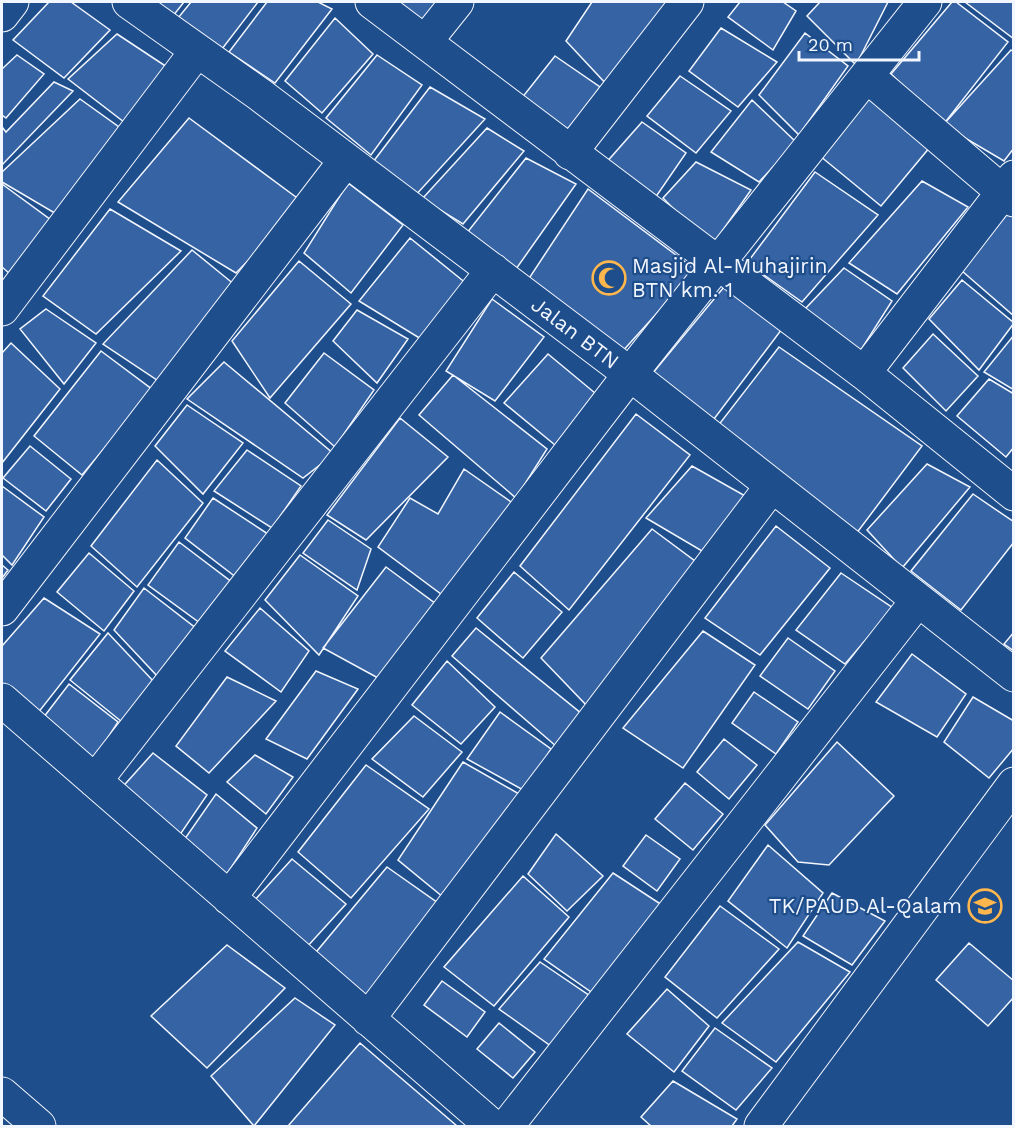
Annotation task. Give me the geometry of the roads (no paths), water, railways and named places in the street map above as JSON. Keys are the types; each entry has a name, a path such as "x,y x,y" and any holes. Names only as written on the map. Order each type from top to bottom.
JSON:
{"street":[{"path":"2,15 12,2"},
{"name":"Jalan BTN","path":"129,2 196,52 258,94 630,374 771,487 1014,675"},
{"path":"372,2 570,153 1008,478"},
{"path":"425,42 457,2"},
{"path":"570,153 687,2"},
{"path":"229,898 630,374 925,2"},
{"path":"2,309 196,52"},
{"path":"864,373 1010,190 867,76"},
{"path":"2,609 346,160"},
{"path":"95,781 493,270"},
{"path":"368,1019 771,487"},
{"path":"507,1126 918,600"},
{"path":"2,700 492,1126"},
{"path":"761,1126 1014,784"},
{"path":"2,1094 39,1126"}],"place":[{"name":"Masjid Al-Muhajirin BTN km. 1","path":"609,278"},
{"name":"TK/PAUD Al-Qalam","path":"985,906"}]}
